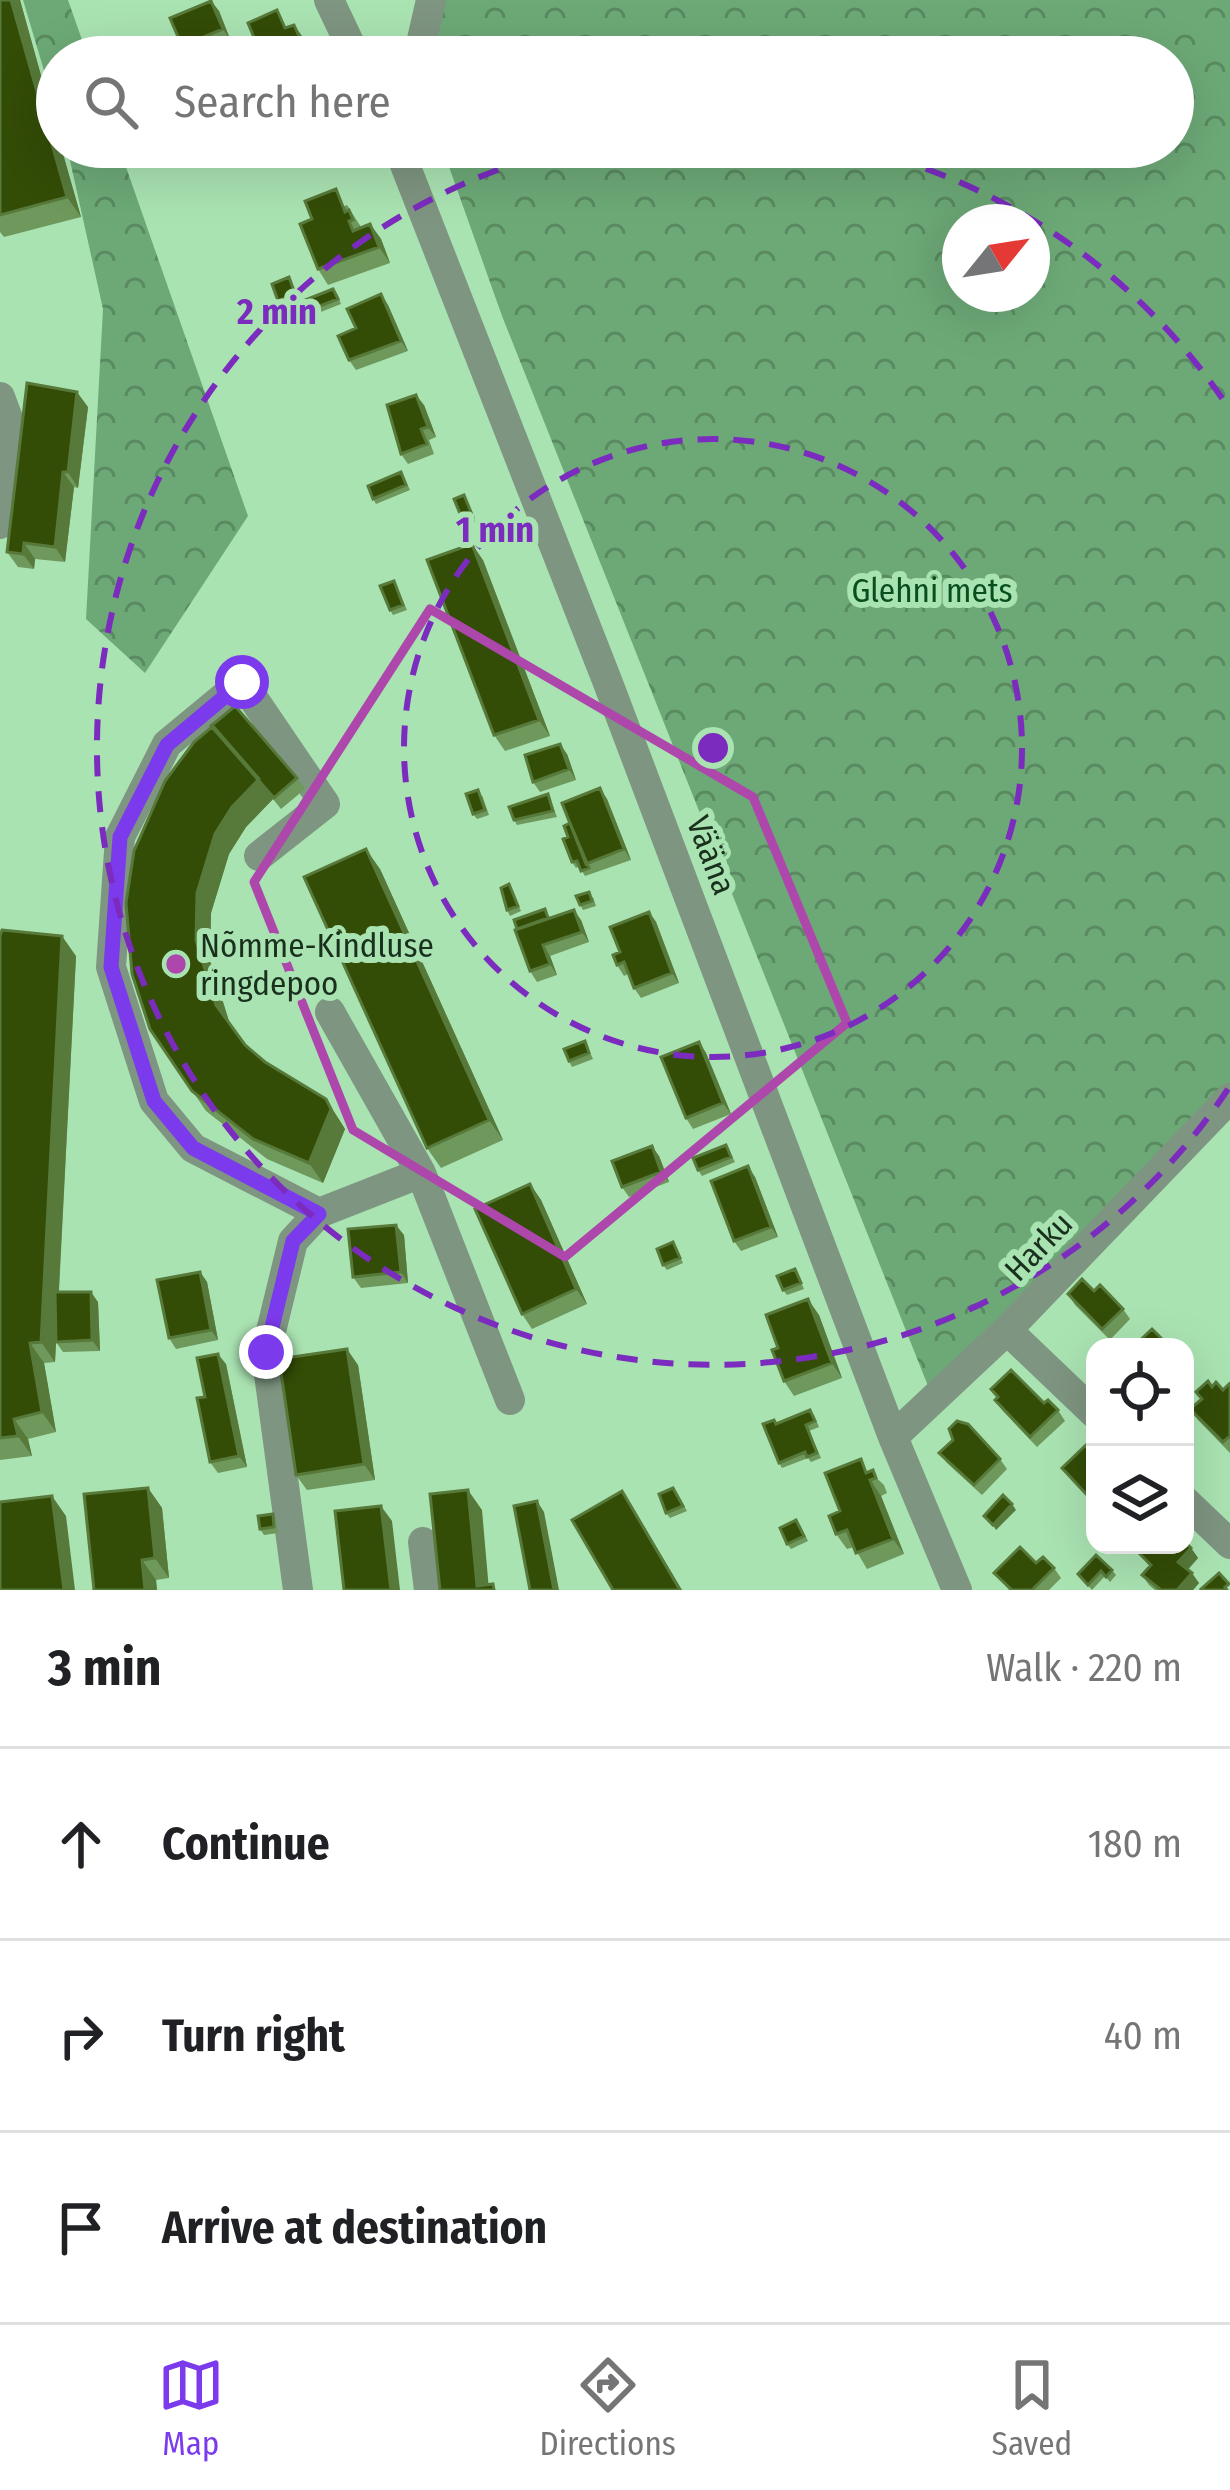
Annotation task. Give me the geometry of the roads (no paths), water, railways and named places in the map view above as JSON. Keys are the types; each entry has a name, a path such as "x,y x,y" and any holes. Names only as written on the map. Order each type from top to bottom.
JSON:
{"street":[{"path":"329,0 346,36"},
{"path":"423,36 431,0"},
{"name":"Vääna","path":"410,168 893,1437 957,1590"},
{"path":"0,397 10,424 0,524"},
{"path":"259,856 325,804 242,682 167,745 120,837 111,967 154,1101 193,1148 319,1214"},
{"path":"330,1012 421,1173 510,1400"},
{"name":"Harku","path":"893,1437 1007,1330 1230,1098"},
{"path":"298,1590 266,1352 293,1241 319,1214 421,1173"},
{"path":"1007,1330 1086,1405"},
{"path":"1194,1510 1230,1544"},
{"path":"423,1542 429,1590"}],"place":[{"name":"Nõmme-Kindluse ringdepoo","path":"176,964"}],"park label":[{"name":"Glehni mets","path":"932,590"}]}
